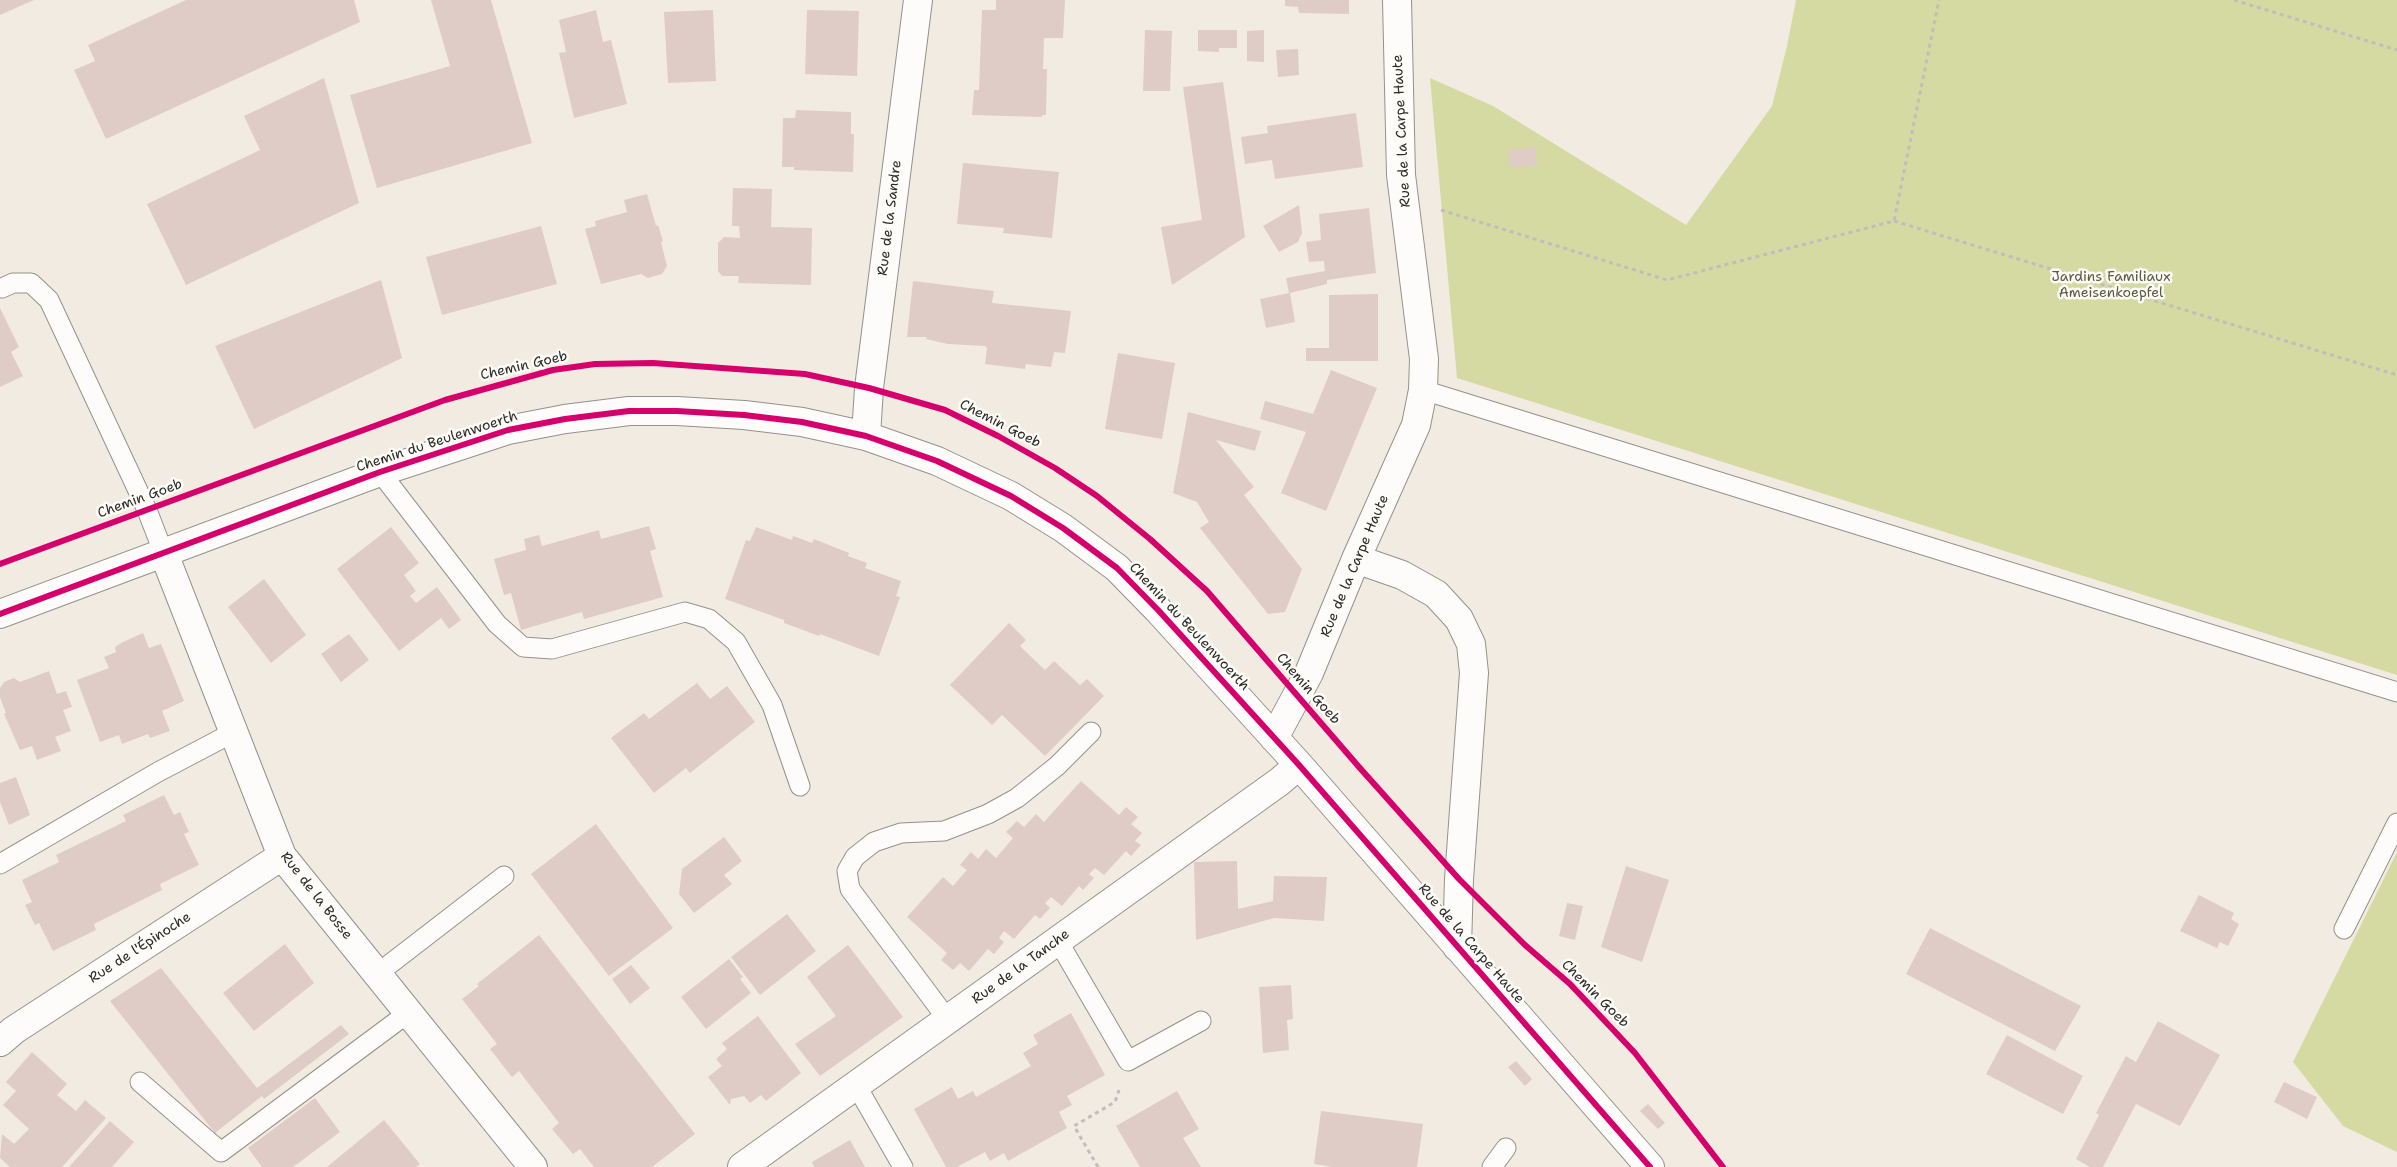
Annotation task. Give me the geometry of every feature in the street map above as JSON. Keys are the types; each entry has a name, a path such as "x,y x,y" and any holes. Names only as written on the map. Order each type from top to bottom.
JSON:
{"street":[{"name":"Rue de la Sandre","path":"866,436 868,388 918,0"},
{"name":"Rue de la Carpe Haute","path":"1398,0 1401,174 1424,358 1423,390 1416,425 1356,559 1309,673 1274,738 1650,1167"},
{"name":"Chemin du Beulenwoerth","path":"0,614 380,472 508,430 565,419 629,411 677,411 744,415 802,422 866,436 937,461 1011,496 1063,528 1117,568 1159,611 1274,738"},
{"name":"Rue de la Bosse","path":"164,554 282,856 533,1167"},
{"path":"1356,559 1402,576 1436,594 1459,619 1471,644 1474,673 1459,879 1458,947"},
{"name":"Rue de la Tanche","path":"742,1167 1279,782 1299,765"},
{"name":"Rue de l'Épinoche","path":"0,1042 14,1030 282,856"}],"lane":[{"path":"2,288 13,283 31,283 50,300 147,510 164,554"},
{"path":"1423,390 2397,692"},
{"path":"380,472 497,624 523,647 552,649 686,612 709,619 736,642 772,705 800,786"},
{"path":"0,864 158,772 234,732"},
{"path":"948,1020 850,889 847,872 855,857 874,842 900,833 944,830 988,814 1017,798 1057,766 1091,732"},
{"path":"2344,929 2397,823"},
{"path":"377,974 504,876"},
{"path":"1058,941 1128,1061 1201,1021"},
{"path":"140,1082 221,1152 408,1013"},
{"path":"856,1085 904,1167"},
{"path":"1492,1167 1506,1148"}],"path":[{"path":"1894,221 1939,0"},
{"path":"2234,0 2397,50"},
{"path":"1405,207 1444,210 1667,280 1894,221 2397,375"},
{"path":"1098,1167 1074,1126 1115,1102 1128,1061"}],"green space":[{"name":"Jardins Familiaux Ameisenkoepfel","path":"1796,0 2397,0 2397,675 1457,378 1430,78 1493,106 1686,225 1772,106"},
{"path":"2397,852 2397,1152 2343,1126 2293,1062"}],"building":[{"path":"0,0 34,0 0,15"},
{"path":"186,0 354,0 360,22 106,139 74,70 95,61 88,45"},
{"path":"431,0 491,0 532,143 377,188 350,95 450,66"},
{"path":"996,0 1065,0 1063,38 1044,38 1043,69 1047,69 1046,115 1042,115 1042,117 972,115 974,90 979,90 982,10 996,10"},
{"path":"1285,0 1349,0 1349,14 1299,13 1298,7 1285,6"},
{"path":"596,10 603,42 611,40 627,104 574,118 559,53 566,52 559,20"},
{"path":"713,10 716,81 668,83 664,12"},
{"path":"807,10 859,11 857,76 805,74"},
{"path":"1145,30 1172,31 1170,91 1143,91"},
{"path":"1198,30 1237,30 1237,48 1219,48 1219,52 1198,51"},
{"path":"1264,30 1264,62 1247,61 1247,31"},
{"path":"1298,49 1299,75 1278,77 1276,50"},
{"path":"324,78 359,203 186,285 147,204 260,150 244,116"},
{"path":"1223,82 1245,237 1172,285 1161,227 1202,220 1183,87"},
{"path":"796,110 851,112 851,134 854,134 853,172 794,170 794,167 782,167 783,118 795,118"},
{"path":"1356,113 1363,167 1275,179 1272,160 1245,164 1241,137 1268,133 1267,126"},
{"path":"1535,147 1537,165 1511,168 1508,150"},
{"path":"963,163 1059,172 1052,238 1003,233 1004,228 957,224"},
{"path":"733,188 772,189 771,227 812,228 811,285 738,283 739,276 722,276 718,271 718,243 724,237 740,238 739,226 732,226"},
{"path":"647,194 656,226 658,225 663,241 661,242 667,266 662,274 648,278 641,274 601,284 585,229 596,226 595,221 627,212 624,200"},
{"path":"1299,205 1302,233 1298,242 1279,252 1263,226"},
{"path":"1369,208 1376,273 1327,280 1327,284 1290,293 1295,322 1266,328 1260,299 1289,293 1286,278 1325,271 1324,261 1309,262 1306,242 1321,240 1319,214"},
{"path":"541,226 557,284 442,315 426,257"},
{"path":"381,280 402,358 254,429 215,346"},
{"path":"913,281 994,291 992,303 1071,311 1065,353 1054,352 1051,367 1026,364 1025,369 985,364 987,348 985,346 948,344 926,339 927,337 907,337"},
{"path":"1378,294 1378,361 1306,361 1306,348 1329,348 1329,295"},
{"path":"0,308 19,347 11,352 23,376 0,387"},
{"path":"1118,353 1175,363 1162,439 1105,429"},
{"path":"1331,370 1377,388 1326,511 1281,493 1306,432 1260,419 1265,401 1313,414"},
{"path":"1188,412 1261,431 1255,451 1216,440 1254,487 1244,495 1302,569 1285,612 1268,614 1200,528 1209,522 1197,502 1173,493"},
{"path":"649,526 656,549 650,551 663,597 584,619 582,612 521,630 511,593 504,595 494,559 526,550 524,539 539,535 542,546 599,530 601,539"},
{"path":"391,527 419,563 404,575 416,591 410,596 416,603 437,587 461,620 449,629 441,618 399,651 337,569"},
{"path":"756,527 792,540 793,536 812,543 814,539 849,553 848,556 867,563 865,568 901,581 896,596 900,597 879,656 820,634 819,636 784,623 784,620 725,599 746,540 750,541"},
{"path":"264,579 306,635 271,663 228,607"},
{"path":"1009,623 1026,640 1020,646 1045,670 1054,661 1080,685 1087,679 1104,696 1045,756 1002,715 992,725 950,685"},
{"path":"143,633 149,648 161,644 184,701 162,711 170,731 150,738 148,734 122,744 119,735 100,742 77,680 109,668 104,657 116,652 115,647 123,642"},
{"path":"349,634 369,660 341,682 321,654"},
{"path":"49,671 57,694 66,691 72,707 63,710 71,731 55,737 61,751 37,760 32,746 20,750 4,714 6,713 0,697 0,688 4,682 14,678 20,682"},
{"path":"697,683 710,699 727,686 755,722 690,773 686,768 654,793 611,738 644,713 649,719"},
{"path":"16,777 30,815 9,825 0,802 0,783"},
{"path":"1081,781 1119,815 1126,807 1138,817 1131,824 1142,833 1135,841 1141,845 1131,856 1126,851 1104,875 1095,868 1089,874 1094,878 1083,890 1079,886 1062,906 1051,897 1045,903 1050,908 1040,919 1035,915 1014,939 1004,931 999,938 1004,942 994,954 988,949 969,971 960,963 953,970 941,960 947,953 907,917 943,877 953,886 967,870 960,865 971,852 978,859 986,849 996,858 1013,838 1006,832 1017,821 1024,827 1036,814 1044,822"},
{"path":"164,795 174,815 180,812 189,832 184,834 199,865 160,884 162,890 94,924 96,930 53,951 39,923 35,925 25,905 32,902 22,880 59,862 56,855 126,821 123,815"},
{"path":"596,824 673,928 609,976 531,874"},
{"path":"724,837 742,861 724,875 732,884 694,913 679,894 682,869"},
{"path":"1237,861 1238,909 1273,901 1274,876 1327,877 1324,921 1274,918 1196,940 1194,862"},
{"path":"1626,866 1669,880 1642,962 1601,947"},
{"path":"2199,895 2234,913 2231,919 2239,924 2228,946 2220,942 2217,948 2180,931"},
{"path":"1567,903 1583,906 1575,940 1559,936"},
{"path":"787,914 816,951 760,995 731,957"},
{"path":"1930,928 2081,1006 2055,1051 1906,974"},
{"path":"539,935 695,1134 652,1167 594,1167 580,1149 573,1154 552,1129 559,1123 519,1071 512,1077 490,1049 497,1044 462,999 479,986 477,984"},
{"path":"285,944 314,983 254,1031 223,993"},
{"path":"848,945 903,1017 820,1076 795,1044 836,1016 807,977"},
{"path":"729,959 743,977 740,979 751,993 706,1029 681,997"},
{"path":"631,965 650,988 630,1004 612,979"},
{"path":"161,968 257,1088 341,1025 349,1034 264,1099 262,1096 215,1133 110,1001"},
{"path":"1291,985 1293,1019 1287,1020 1289,1050 1263,1053 1259,987"},
{"path":"1071,1013 1105,1075 1067,1096 1072,1105 1059,1112 1067,1128 1008,1161 1004,1153 990,1161 985,1152 957,1167 946,1167 914,1109 952,1087 958,1099 973,1091 976,1097 1031,1066 1023,1053 1038,1044 1033,1035"},
{"path":"758,1016 801,1073 766,1101 761,1095 750,1103 744,1096 731,1099 730,1105 708,1077 722,1066 716,1059 727,1049 722,1043"},
{"path":"2158,1021 2220,1055 2180,1126 2136,1104 2103,1167 2090,1167 2076,1159 2099,1115 2096,1113 2126,1056 2136,1062"},
{"path":"2007,1035 2083,1076 2063,1114 1986,1074"},
{"path":"32,1052 67,1084 57,1095 76,1111 85,1100 106,1118 62,1167 10,1167 0,1158 2,1134 14,1144 29,1129 3,1105 16,1091 6,1082"},
{"path":"1516,1061 1532,1079 1525,1086 1508,1067"},
{"path":"2284,1082 2317,1097 2307,1119 2274,1102"},
{"path":"1177,1091 1199,1129 1183,1138 1201,1167 1140,1167 1116,1126"},
{"path":"315,1098 340,1132 293,1167 262,1167 248,1148"},
{"path":"1648,1104 1665,1123 1658,1129 1640,1111"},
{"path":"1321,1111 1423,1124 1417,1167 1333,1167 1314,1164"},
{"path":"384,1120 420,1164 416,1167 327,1167"},
{"path":"110,1121 134,1142 112,1167 69,1167"},
{"path":"850,1140 865,1167 814,1167 812,1162"}],"cycle path":[{"name":"Chemin Goeb","path":"0,564 445,400 553,370 595,364 653,363 805,374 869,388 945,410 998,436 1055,468 1097,496 1150,539 1207,591 1359,767 1459,879 1525,945 1570,984 1635,1053 1723,1167"},
{"path":"0,614 380,472 508,430 565,419 629,411 677,411 744,415 802,422 866,436 937,461 1011,496 1063,528 1117,568 1159,611 1299,765 1650,1167"}]}
